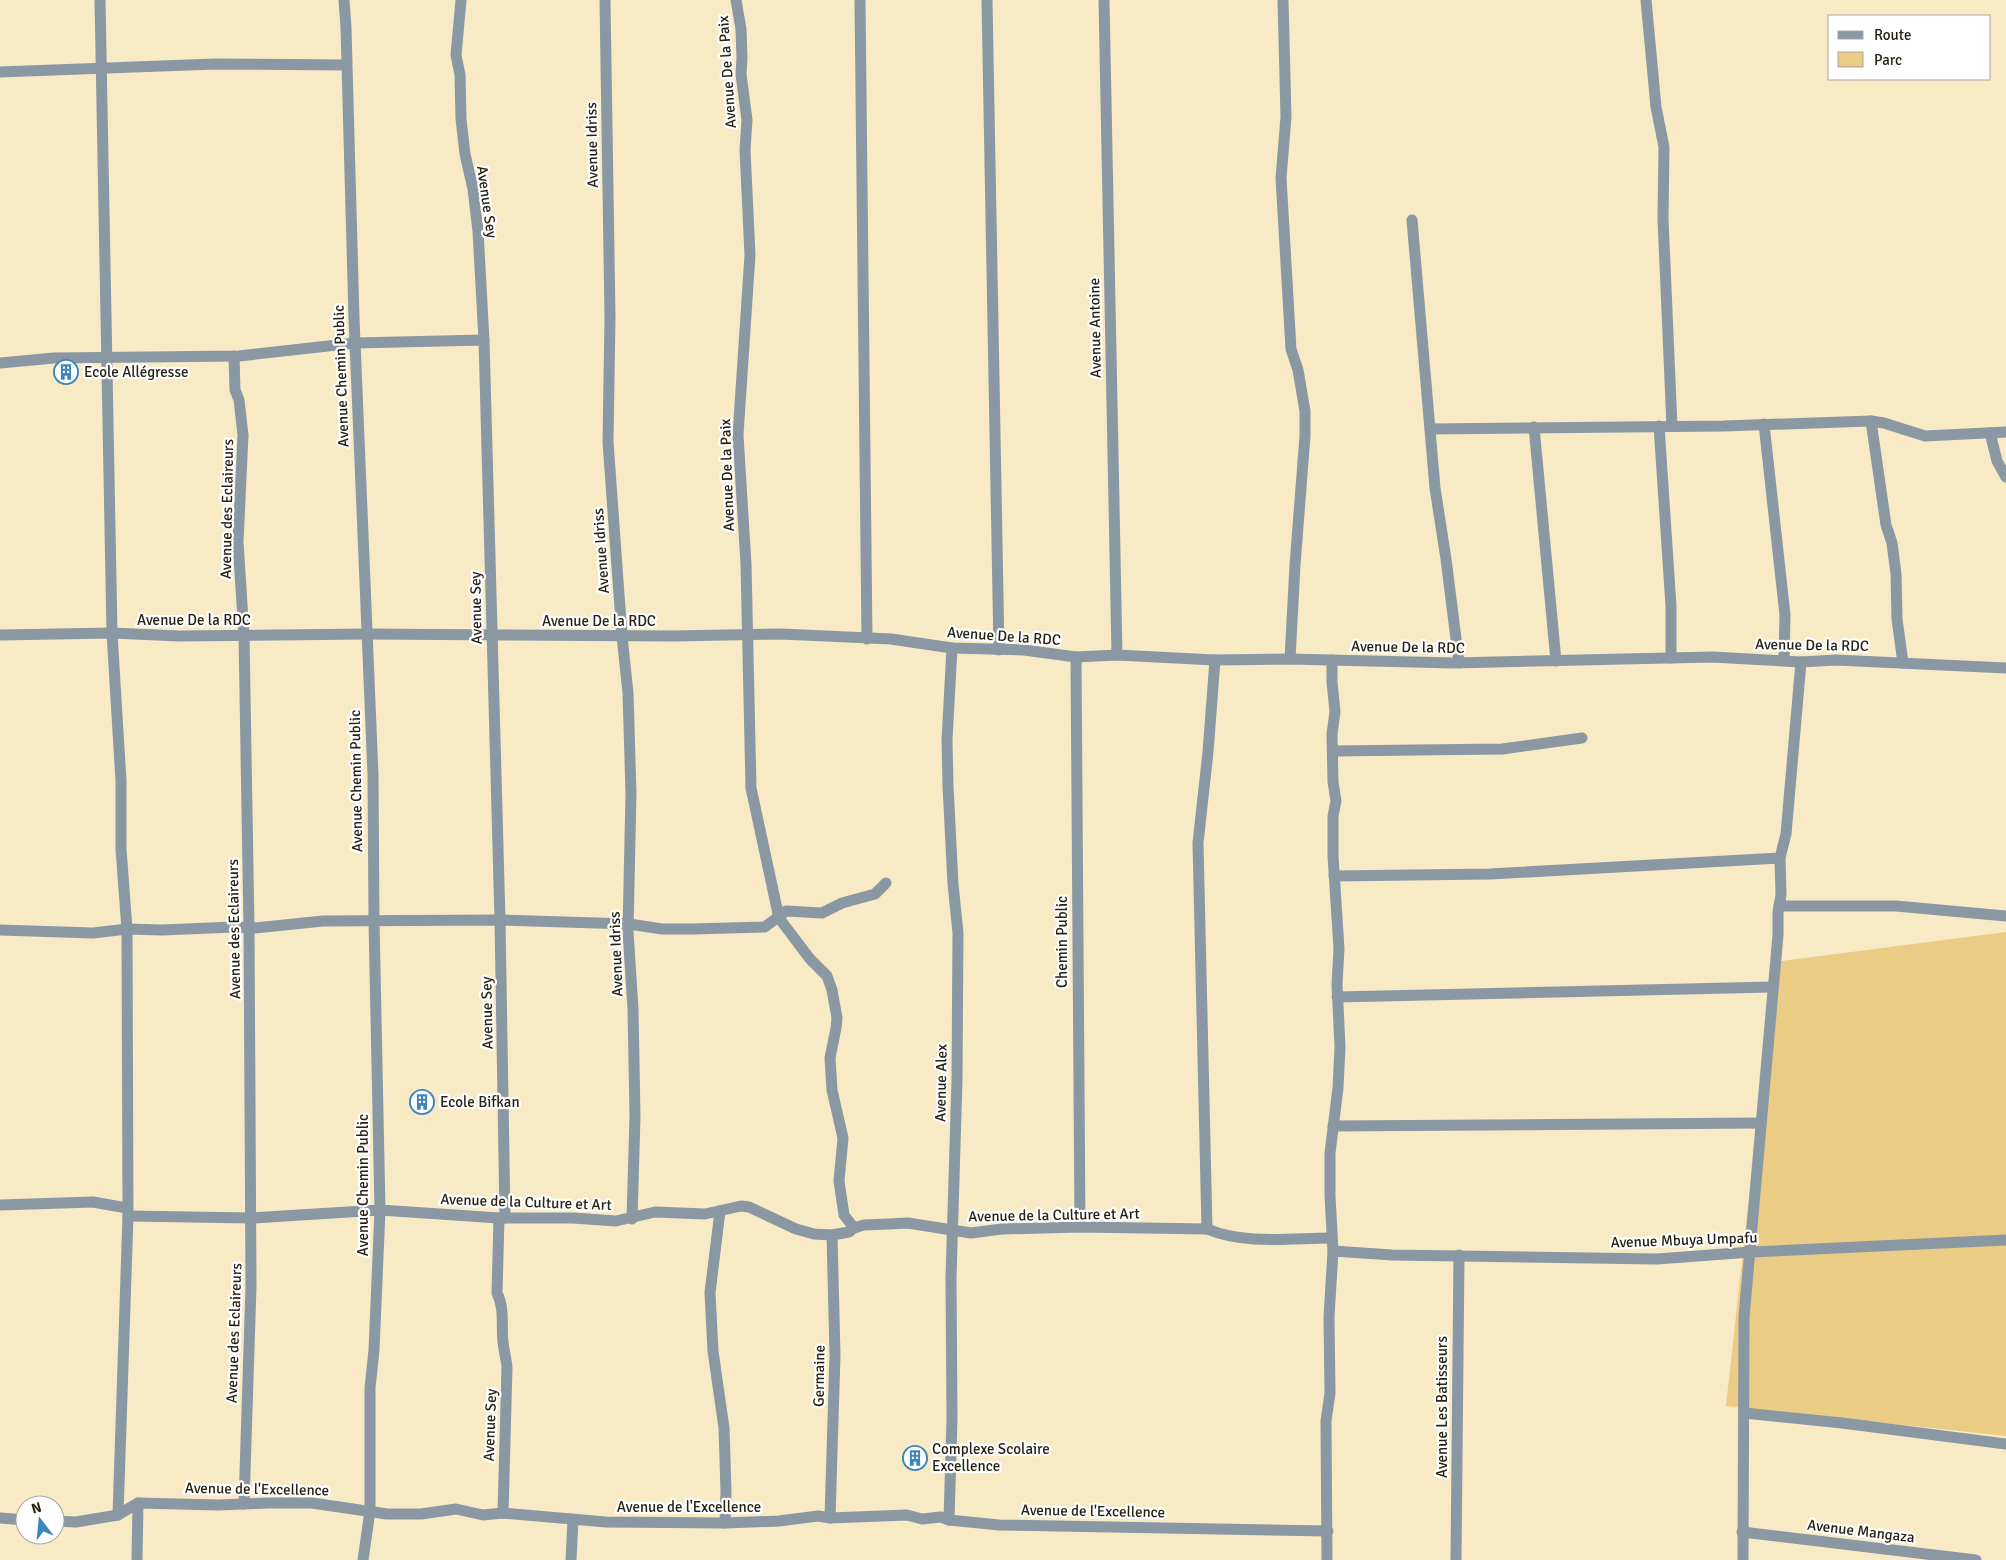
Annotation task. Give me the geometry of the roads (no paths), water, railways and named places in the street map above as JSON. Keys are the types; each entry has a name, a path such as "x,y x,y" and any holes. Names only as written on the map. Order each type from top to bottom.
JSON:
{"street":[{"path":"100,0 112,633 121,781 121,849 127,929 128,1212 118,1515"},
{"name":"Avenue Chemin Public","path":"344,0 355,343 373,775 380,1210 374,1350 370,1388 370,1511 363,1560"},
{"name":"Avenue Sey","path":"461,0 456,56 460,75 461,119 465,154 473,189 478,231 484,340 500,920 502,1218 497,1294 501,1302 503,1342 507,1367 503,1514"},
{"name":"Avenue Idriss","path":"605,0 610,316 608,442 628,693 631,793 629,924 635,1091 632,1219"},
{"name":"Avenue De la Paix","path":"736,0 742,58 741,74 747,120 745,150 750,254 738,435 746,564 751,788 779,918"},
{"path":"860,0 867,639"},
{"path":"987,0 1000,650"},
{"name":"Avenue Antoine","path":"1104,0 1117,655"},
{"path":"1283,0 1286,117 1280,178 1291,349 1298,370 1305,419 1290,659"},
{"path":"1646,0 1656,107 1664,147 1663,228 1672,426"},
{"path":"0,72 101,70 215,64 346,65"},
{"path":"1412,220 1435,488 1459,663"},
{"path":"0,363 54,358 234,356 355,343 484,340"},
{"name":"Avenue des Eclaireurs","path":"234,356 235,390 239,400 244,435 238,542 244,635 252,1218 244,1504"},
{"path":"1430,429 1871,421 1884,423 1925,436 2006,432"},
{"path":"1871,421 1886,525 1892,543 1896,574 1899,644 1903,663"},
{"path":"1764,424 1785,615 1784,660"},
{"path":"1659,426 1671,606 1671,658"},
{"path":"1534,427 1556,661"},
{"path":"1990,433 1997,460 2006,477"},
{"name":"Avenue De la RDC","path":"0,635 112,633 622,636 781,634 891,639 952,648 1024,650 1076,657 1117,655 1215,660 1290,659 1459,663 1671,658 1801,662 1836,660 2006,668"},
{"name":"Avenue Alex","path":"949,1520 952,1418 950,1278 953,1230 958,933 953,884 947,740 952,648"},
{"name":"Chemin Public","path":"1076,657 1080,1227"},
{"path":"1207,1230 1198,844 1215,660"},
{"path":"1327,1560 1326,1421 1330,1393 1330,1310 1333,1251 1331,1238 1330,1153 1338,1088 1340,1047 1337,997 1339,949 1332,834 1336,801 1333,782 1332,734 1335,712 1332,660"},
{"path":"1742,1560 1744,1318 1751,1252 1752,1216 1764,1106 1779,906 1782,895 1780,858 1786,834 1801,662"},
{"path":"1333,752 1502,749 1582,738"},
{"path":"1334,876 1490,874 1780,858"},
{"path":"0,930 92,933 127,929 162,930 249,927 322,921 500,920 629,924 662,929 765,927 786,911 822,913 842,903 876,894 886,883"},
{"path":"1779,906 1896,906 2006,916"},
{"path":"779,918 806,954 827,976 832,990 837,1018 830,1058 832,1090 843,1138 838,1181 844,1215 854,1228"},
{"path":"1337,997 1772,987"},
{"path":"1333,1126 1761,1123"},
{"name":"Avenue de la Culture et Art","path":"0,1205 93,1202 128,1212 252,1218 380,1210 502,1218 573,1218 616,1221 632,1219 655,1212 691,1214 720,1211 733,1207 750,1207 796,1229 814,1234 832,1235 849,1232 854,1228 864,1225 908,1224 971,1233 1002,1229 1080,1227 1207,1230 1248,1238 1331,1238"},
{"path":"720,1211 710,1293 713,1350 724,1428 725,1523"},
{"name":"Germaine","path":"830,1518 835,1355 832,1235"},
{"name":"Avenue Mbuya Umpafu","path":"1333,1251 1392,1255 1458,1254 1656,1258 2006,1240"},
{"name":"Avenue Les Batisseurs","path":"1456,1560 1458,1254"},
{"path":"1744,1413 1807,1418 2006,1444"},
{"path":"65,1521 76,1522 118,1515 138,1503"},
{"path":"137,1560 138,1503"},
{"name":"Avenue de l'Excellence","path":"138,1503 218,1505 312,1503 387,1514 421,1514 456,1509 482,1515 503,1514 606,1522 725,1523 779,1521 818,1516 830,1518 907,1515 922,1519 942,1517 949,1520 999,1525 1328,1531"},
{"path":"0,1518 15,1519"},
{"path":"571,1560 573,1520"},
{"name":"Avenue Mangaza","path":"1742,1532 1976,1560"}],"place":[{"name":"Ecole Allégresse","path":"66,372"},
{"name":"Ecole Bifkan","path":"422,1102"},
{"name":"Complexe Scolaire Excellence","path":"915,1458"}]}
